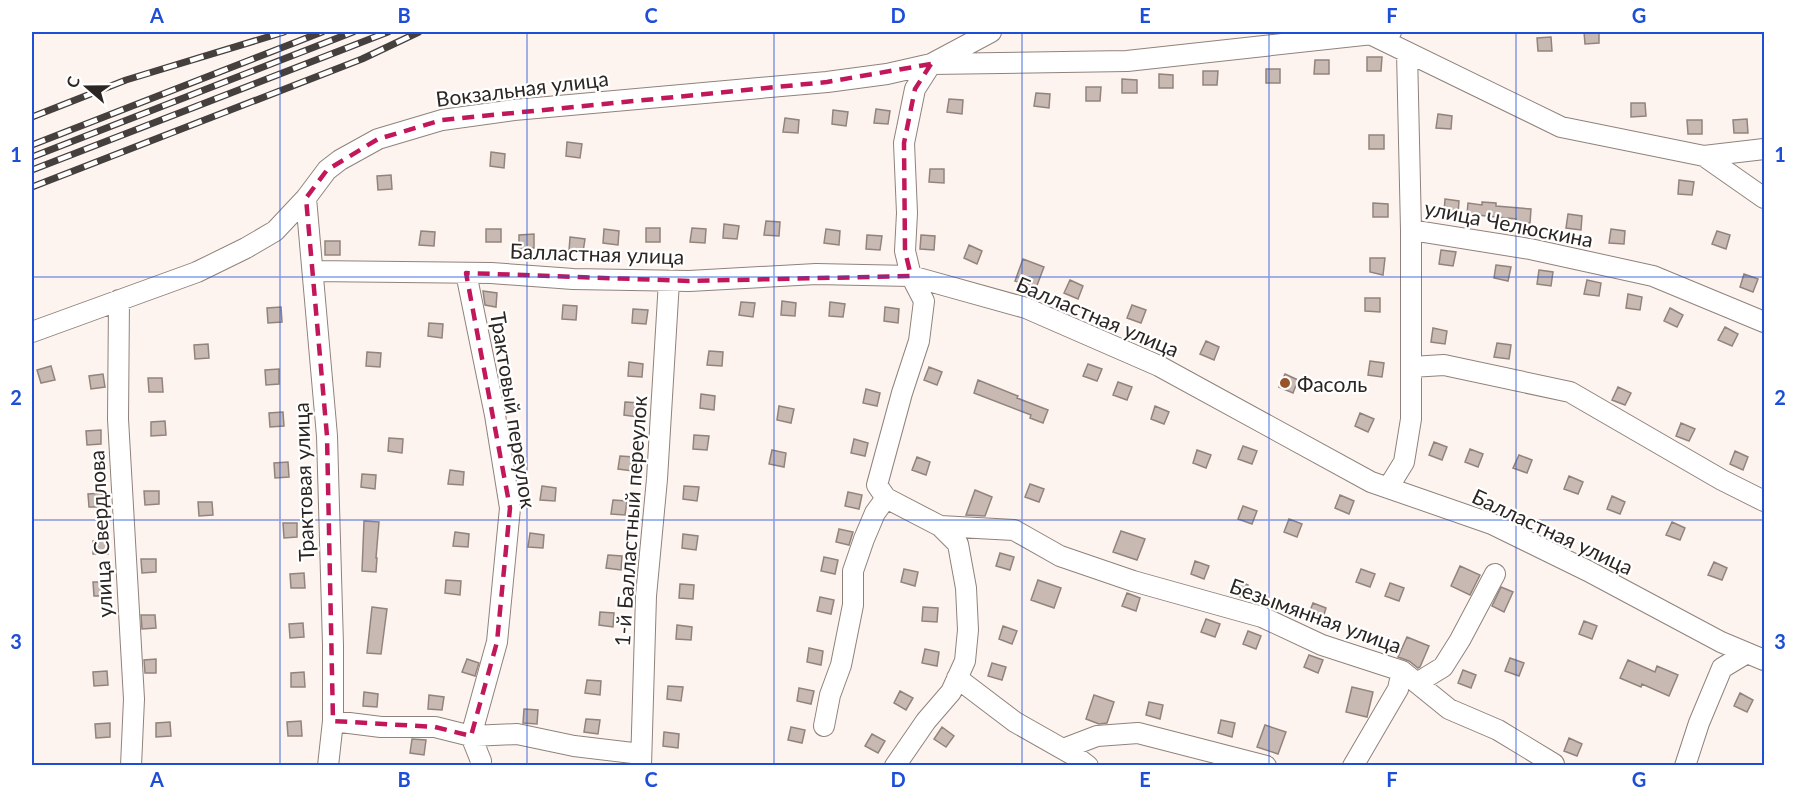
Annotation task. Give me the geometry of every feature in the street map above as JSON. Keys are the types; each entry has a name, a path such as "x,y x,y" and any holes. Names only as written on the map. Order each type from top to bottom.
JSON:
{"street":[{"path":"895,765 926,721 951,692 965,661 967,640 966,588 958,544 940,526 886,498 878,485 902,393 920,341 924,301 911,276 905,251 907,213 904,143 915,89 931,64 991,32"},
{"path":"931,64 1127,61 1391,32"},
{"path":"1370,34 1561,127 1704,156 1764,149"},
{"name":"улица Челюскина","path":"1407,52 1411,230 1530,249 1653,276 1764,322"},
{"name":"Вокзальная улица","path":"32,332 197,272 246,248 275,231 306,198 327,170 378,139 442,120 514,110 827,82 886,74 931,64"},
{"path":"1704,156 1764,198"},
{"name":"Трактовая улица","path":"306,198 327,436 333,645 333,721 328,765"},
{"path":"1388,488 1404,462 1411,419 1411,230"},
{"name":"Балластная улица","path":"313,271 492,273 573,279 669,281 816,274 911,276 1026,308 1159,366 1371,482 1492,524 1588,571 1721,642 1756,656"},
{"name":"Трактовый переулок","path":"466,273 495,415 510,508 497,642 471,736"},
{"name":"1-й Балластный переулок","path":"641,760 646,596 658,468 669,281"},
{"name":"улица Свердлова","path":"118,300 118,419 134,699 131,765"},
{"path":"1411,367 1444,365 1570,392 1722,480 1764,501"},
{"path":"824,726 830,695 841,664 853,605 853,571 875,513 886,498"},
{"name":"Безымянная улица","path":"940,526 1014,530 1060,556 1133,580 1262,617 1322,645 1409,677 1449,709 1497,730 1554,764"},
{"path":"1353,765 1398,689 1409,677 1443,667 1495,574"},
{"path":"1685,765 1699,723 1722,668 1756,656"},
{"path":"957,678 1015,722 1088,765"},
{"path":"333,721 381,727 435,727 471,736 517,734 641,760"},
{"path":"1063,749 1097,736 1138,733 1266,765"},
{"path":"471,736 481,761 480,765"}],"highlighted area":[{"path":"931,64 915,89 904,143 905,251 911,276 689,281 466,273 510,508 497,642 471,736 435,727 333,721 327,436 306,198 316,183 327,170 378,139 442,120 827,82"}],"building":[{"path":"1584,32 1599,32 1599,43 1585,44"},
{"path":"1551,37 1552,51 1538,51 1537,38"},
{"path":"1367,57 1382,57 1381,71 1367,71"},
{"path":"1315,60 1329,60 1329,74 1314,74"},
{"path":"1266,69 1280,69 1280,83 1266,83"},
{"path":"1203,71 1218,71 1217,85 1203,85"},
{"path":"1159,74 1173,75 1173,88 1159,88"},
{"path":"1122,79 1137,80 1137,93 1122,93"},
{"path":"1086,87 1101,87 1100,101 1086,101"},
{"path":"1036,93 1050,94 1049,108 1034,106"},
{"path":"949,99 963,100 962,114 947,112"},
{"path":"1631,103 1645,103 1646,116 1631,117"},
{"path":"876,109 890,111 888,124 874,123"},
{"path":"833,110 848,112 846,126 832,124"},
{"path":"1438,114 1452,116 1451,129 1436,128"},
{"path":"785,118 799,120 798,133 783,132"},
{"path":"1747,119 1748,133 1734,133 1733,120"},
{"path":"1687,120 1702,120 1702,134 1688,134"},
{"path":"1369,135 1384,135 1384,149 1369,149"},
{"path":"567,142 582,144 580,158 566,156"},
{"path":"491,152 505,154 504,168 490,166"},
{"path":"930,169 944,169 944,183 929,182"},
{"path":"391,175 392,189 378,190 377,176"},
{"path":"1679,180 1694,182 1692,195 1678,194"},
{"path":"1445,199 1459,201 1458,214 1444,213"},
{"path":"1482,202 1496,203 1496,206 1531,209 1530,223 1516,222 1516,219 1467,214 1468,203 1482,205"},
{"path":"1373,203 1388,204 1388,217 1373,217"},
{"path":"1568,214 1582,216 1581,230 1566,228"},
{"path":"766,221 780,222 779,236 764,235"},
{"path":"724,224 739,226 737,239 723,238"},
{"path":"646,228 660,228 660,242 646,242"},
{"path":"692,228 706,229 705,243 690,242"},
{"path":"486,229 501,229 501,242 486,242"},
{"path":"604,229 619,231 618,245 603,243"},
{"path":"826,229 840,231 839,245 824,243"},
{"path":"1611,229 1625,231 1624,244 1609,243"},
{"path":"421,231 435,232 434,246 419,245"},
{"path":"1717,231 1730,235 1726,249 1712,244"},
{"path":"534,234 534,248 519,248 519,235"},
{"path":"867,235 882,236 880,250 866,249"},
{"path":"921,235 935,236 934,250 920,249"},
{"path":"570,237 585,239 583,252 569,251"},
{"path":"325,241 340,241 340,255 325,255"},
{"path":"969,245 982,251 977,264 964,258"},
{"path":"1441,250 1456,252 1453,266 1439,264"},
{"path":"1370,258 1385,258 1383,275 1370,272"},
{"path":"1023,259 1044,267 1036,288 1015,281"},
{"path":"1496,265 1511,267 1508,281 1494,278"},
{"path":"1539,270 1553,272 1551,286 1537,284"},
{"path":"1744,274 1758,279 1753,292 1740,287"},
{"path":"1070,280 1083,286 1078,299 1064,293"},
{"path":"1587,280 1601,283 1599,296 1584,294"},
{"path":"483,291 497,293 496,307 485,305"},
{"path":"1628,294 1642,297 1640,310 1626,308"},
{"path":"1365,298 1380,298 1380,312 1365,311"},
{"path":"782,301 796,303 795,316 781,315"},
{"path":"741,302 755,303 753,317 739,315"},
{"path":"830,302 845,304 843,317 829,316"},
{"path":"563,305 577,306 576,320 562,319"},
{"path":"1132,305 1146,310 1141,323 1127,318"},
{"path":"281,307 282,322 268,323 267,308"},
{"path":"885,307 899,309 898,323 884,321"},
{"path":"1670,308 1683,315 1677,327 1664,321"},
{"path":"633,309 648,310 646,324 632,323"},
{"path":"429,323 443,324 442,338 428,336"},
{"path":"1725,327 1738,334 1732,346 1718,340"},
{"path":"1433,328 1447,331 1445,344 1431,342"},
{"path":"1206,341 1219,347 1214,360 1200,354"},
{"path":"1497,343 1511,345 1509,359 1494,357"},
{"path":"208,344 209,358 195,359 194,345"},
{"path":"709,351 723,352 722,366 707,365"},
{"path":"367,352 381,353 380,367 366,366"},
{"path":"1370,361 1384,363 1382,377 1368,375"},
{"path":"629,362 643,364 642,377 628,376"},
{"path":"1088,364 1102,369 1097,381 1083,376"},
{"path":"51,366 55,380 41,383 37,370"},
{"path":"929,367 942,372 937,385 924,380"},
{"path":"279,369 279,384 266,385 265,370"},
{"path":"103,374 105,387 91,389 89,376"},
{"path":"1285,374 1298,380 1293,393 1279,387"},
{"path":"148,378 162,378 163,392 149,392"},
{"path":"978,380 1048,410 1043,423 1030,418 1031,415 974,393"},
{"path":"1118,382 1132,387 1127,400 1113,395"},
{"path":"1618,387 1631,393 1625,405 1612,400"},
{"path":"866,389 880,393 877,406 863,403"},
{"path":"701,394 715,396 714,410 700,408"},
{"path":"625,402 640,403 638,417 624,415"},
{"path":"779,406 794,409 791,423 777,420"},
{"path":"1155,406 1169,412 1164,424 1151,419"},
{"path":"283,412 284,426 270,427 269,413"},
{"path":"1360,413 1374,419 1368,432 1355,426"},
{"path":"165,421 166,435 151,436 151,422"},
{"path":"1681,423 1695,429 1689,441 1676,436"},
{"path":"101,430 101,444 87,445 86,431"},
{"path":"694,435 709,436 707,450 693,449"},
{"path":"389,438 403,439 402,453 388,451"},
{"path":"854,439 868,443 865,456 851,453"},
{"path":"1434,442 1447,447 1442,460 1429,455"},
{"path":"1243,446 1257,451 1252,464 1238,459"},
{"path":"1470,449 1483,454 1478,467 1465,462"},
{"path":"772,450 786,453 784,467 769,464"},
{"path":"1197,450 1211,455 1206,468 1193,463"},
{"path":"1735,451 1748,457 1743,470 1730,464"},
{"path":"1519,455 1532,460 1527,473 1513,468"},
{"path":"620,456 634,457 633,471 618,469"},
{"path":"917,457 930,462 926,475 912,470"},
{"path":"288,462 289,477 275,478 274,463"},
{"path":"450,470 464,472 463,485 448,484"},
{"path":"362,474 376,475 375,489 361,487"},
{"path":"1569,476 1583,482 1578,494 1564,489"},
{"path":"1030,484 1044,489 1039,502 1025,497"},
{"path":"542,486 556,488 555,501 540,500"},
{"path":"684,486 699,487 697,501 683,499"},
{"path":"975,490 992,497 985,516 966,515"},
{"path":"144,491 159,491 159,504 145,505"},
{"path":"848,492 862,495 859,509 845,506"},
{"path":"102,493 103,507 89,507 88,494"},
{"path":"1340,495 1354,501 1349,514 1335,508"},
{"path":"1612,496 1625,502 1620,514 1607,509"},
{"path":"613,500 627,501 625,515 611,514"},
{"path":"198,502 212,502 213,515 199,516"},
{"path":"1243,506 1257,511 1252,524 1238,519"},
{"path":"1289,519 1302,524 1297,537 1284,532"},
{"path":"364,521 379,522 376,572 362,571"},
{"path":"1672,522 1685,528 1680,540 1666,535"},
{"path":"283,523 297,523 297,537 284,538"},
{"path":"839,529 853,532 849,545 836,542"},
{"path":"1121,531 1145,539 1137,560 1113,552"},
{"path":"455,532 469,534 468,547 453,546"},
{"path":"530,533 544,535 543,548 528,547"},
{"path":"683,534 698,536 696,550 682,548"},
{"path":"108,540 108,554 93,554 93,541"},
{"path":"1000,553 1014,557 1010,570 996,566"},
{"path":"608,555 622,556 621,570 606,568"},
{"path":"824,557 838,560 835,574 821,571"},
{"path":"141,559 156,559 156,572 142,573"},
{"path":"1195,561 1209,566 1204,579 1191,574"},
{"path":"1714,562 1727,568 1722,580 1708,575"},
{"path":"1460,566 1480,575 1470,595 1451,586"},
{"path":"904,569 918,572 915,586 901,582"},
{"path":"1361,569 1375,574 1370,587 1356,582"},
{"path":"304,573 305,588 291,588 290,574"},
{"path":"446,580 461,581 460,595 445,593"},
{"path":"1038,580 1061,588 1054,608 1031,600"},
{"path":"1235,580 1248,585 1244,598 1230,593"},
{"path":"93,582 108,582 108,596 94,596"},
{"path":"1390,583 1404,588 1399,601 1385,596"},
{"path":"680,584 694,585 693,599 679,598"},
{"path":"1501,587 1513,592 1504,612 1492,606"},
{"path":"1127,593 1140,598 1136,611 1122,606"},
{"path":"820,597 834,600 831,614 817,611"},
{"path":"1313,603 1326,608 1322,621 1308,616"},
{"path":"372,607 387,609 381,654 367,653"},
{"path":"923,607 938,608 937,622 922,621"},
{"path":"600,612 614,613 613,627 599,625"},
{"path":"141,615 155,615 156,628 142,629"},
{"path":"1206,619 1220,624 1215,637 1201,632"},
{"path":"1584,621 1597,626 1592,639 1579,634"},
{"path":"303,623 304,637 290,638 289,624"},
{"path":"677,625 692,627 691,640 676,639"},
{"path":"1003,626 1017,631 1012,644 999,639"},
{"path":"1248,631 1261,636 1256,649 1243,644"},
{"path":"1407,637 1429,646 1418,668 1398,657"},
{"path":"809,648 823,651 821,665 807,662"},
{"path":"925,649 939,652 937,666 922,663"},
{"path":"1309,655 1323,660 1318,673 1304,667"},
{"path":"1510,658 1524,663 1519,676 1505,671"},
{"path":"156,659 156,673 145,673 144,660"},
{"path":"467,659 479,663 475,676 462,672"},
{"path":"1628,660 1655,672 1657,666 1678,675 1669,696 1642,684 1641,687 1620,678"},
{"path":"992,663 1006,667 1002,680 988,676"},
{"path":"1463,670 1476,675 1471,688 1458,683"},
{"path":"107,671 108,685 94,686 93,672"},
{"path":"304,672 305,687 291,687 291,673"},
{"path":"587,680 601,681 600,695 585,693"},
{"path":"668,686 683,687 681,701 667,699"},
{"path":"1352,687 1373,692 1367,717 1346,712"},
{"path":"799,688 814,691 811,704 797,701"},
{"path":"900,691 913,698 906,710 894,703"},
{"path":"364,692 378,694 377,707 363,706"},
{"path":"1740,693 1753,700 1747,712 1734,706"},
{"path":"429,695 444,697 442,710 428,709"},
{"path":"1094,695 1114,702 1107,723 1099,724 1086,719"},
{"path":"1149,702 1163,705 1160,719 1146,715"},
{"path":"524,709 538,710 537,724 523,723"},
{"path":"586,719 600,720 598,734 584,732"},
{"path":"1221,720 1235,723 1232,737 1218,733"},
{"path":"301,721 302,736 288,736 287,722"},
{"path":"170,722 171,736 156,737 156,723"},
{"path":"110,723 110,737 96,738 95,724"},
{"path":"1265,725 1286,732 1278,754 1257,747"},
{"path":"791,727 805,730 802,743 788,740"},
{"path":"942,727 954,736 946,747 934,739"},
{"path":"664,732 679,734 678,748 663,746"},
{"path":"872,734 885,741 878,753 865,746"},
{"path":"1569,738 1582,744 1577,756 1564,751"},
{"path":"412,739 426,740 424,755 410,753"}],"railway":[{"path":"32,117 126,80 284,32"},
{"path":"32,145 322,32"},
{"path":"32,157 353,32"},
{"path":"32,170 388,32"},
{"path":"32,187 362,59 419,32"}],"place":[{"name":"Фасоль","path":"1285,383"}]}
